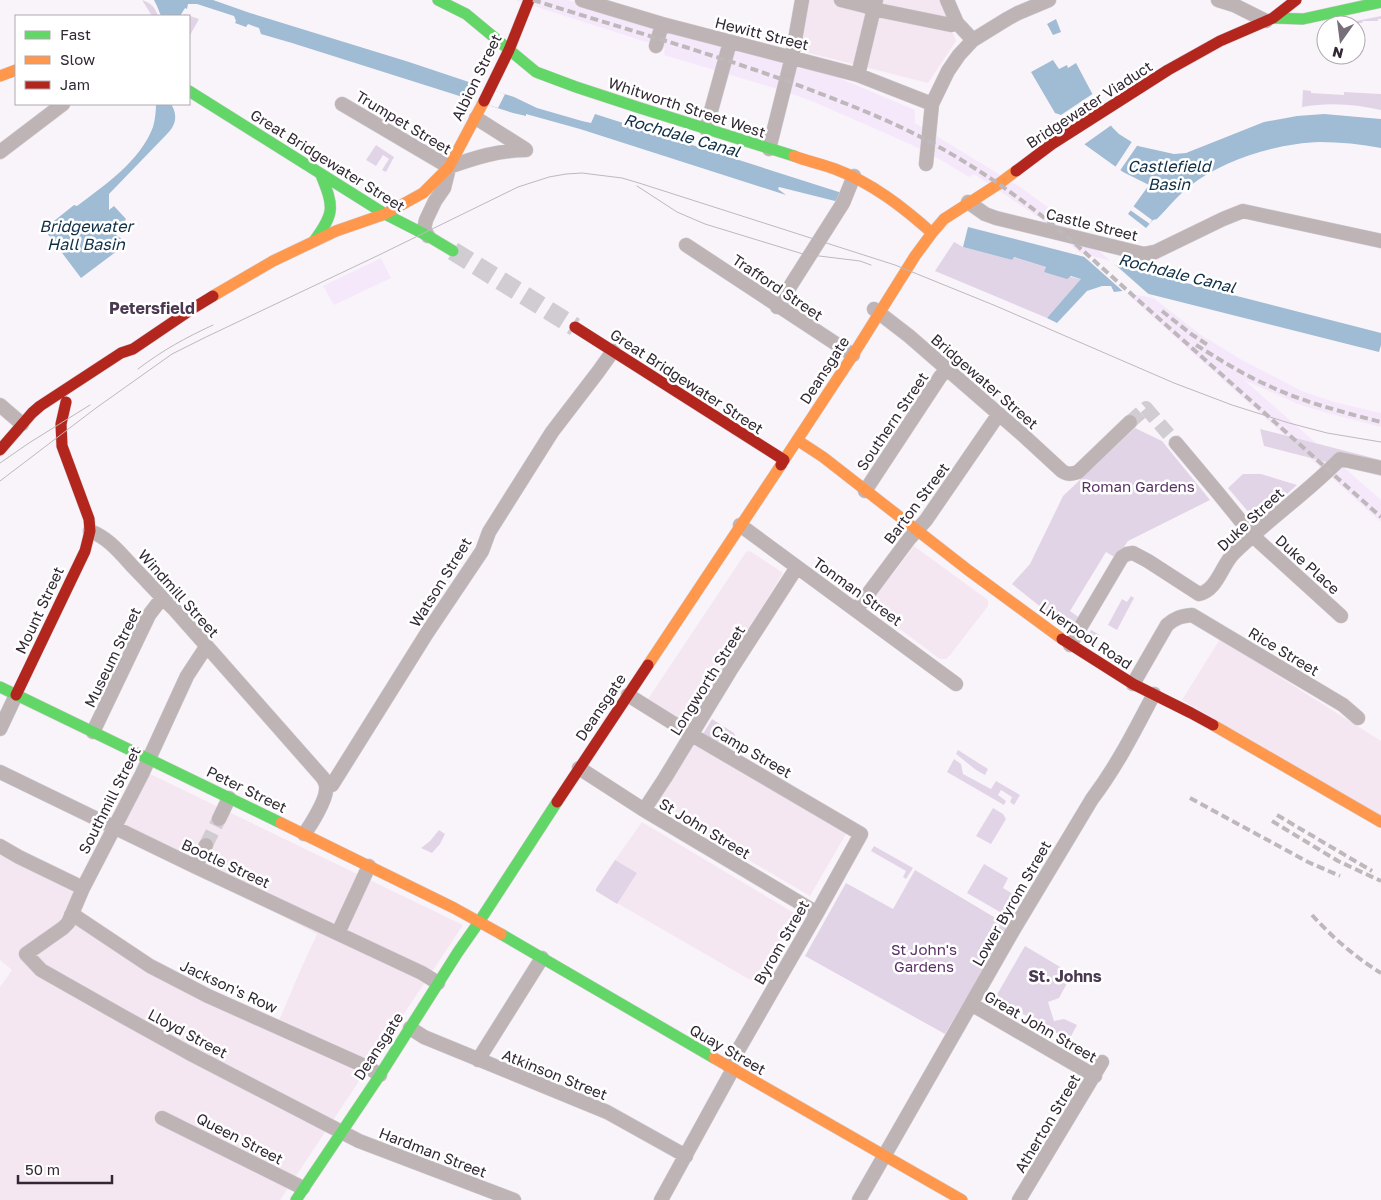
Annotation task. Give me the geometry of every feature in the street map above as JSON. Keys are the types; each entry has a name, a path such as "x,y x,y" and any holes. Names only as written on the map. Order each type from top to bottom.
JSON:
{"main road":[{"name":"Whitworth Street West","path":"438,0 466,14 536,72 584,90 854,176 900,205 932,233"},
{"name":"Albion Street","path":"133,349 180,317 260,268 336,231 385,214 423,193 449,167 476,118 509,50 529,0"},
{"path":"1269,20 1296,0"},
{"path":"1269,20 1304,19 1381,2"},
{"name":"Bridgewater Viaduct","path":"932,233 944,219 968,202 1000,183 1052,144 1168,70 1220,41 1269,20"},
{"path":"0,76 15,70"},
{"name":"Great Bridgewater Street","path":"190,92 385,214 453,251"},
{"path":"314,241 329,220 332,209 330,196 321,175"},
{"name":"Deansgate","path":"300,1194 853,355 876,310 932,233"},
{"name":"Great Bridgewater Street","path":"575,327 784,460"},
{"path":"98,382 126,361 133,349"},
{"path":"0,450 22,424 49,399 121,353 133,349"},
{"path":"54,411 71,399 63,411 62,446 89,519 90,531"},
{"path":"22,424 34,423 44,417"},
{"name":"Liverpool Road","path":"797,440 823,457 1070,645 1133,684 1191,713 1381,822"},
{"name":"Mount Street","path":"16,695 85,551 90,531"},
{"name":"Peter Street","path":"0,687 370,866 479,922"},
{"name":"Quay Street","path":"479,922 962,1200"}],"street":[{"name":"Hewitt Street","path":"582,0 662,24 858,75 932,104"},
{"path":"769,149 792,57 802,0"},
{"path":"840,0 865,6 874,5 951,26 957,23"},
{"path":"947,0 957,23 973,40"},
{"path":"926,164 932,104 948,71 959,55 973,40 1018,13 1049,0"},
{"path":"1218,0 1269,20"},
{"path":"858,75 874,5"},
{"path":"656,46 662,24"},
{"path":"706,129 730,42"},
{"name":"Trumpet Street","path":"342,104 449,167"},
{"path":"0,152 63,105"},
{"path":"449,167 496,152 526,150 476,118"},
{"name":"Albion Street","path":"428,236 424,229 426,220 444,188 449,167"},
{"path":"777,307 843,203 854,176"},
{"name":"Castle Street","path":"968,202 985,214 996,218 1144,254 1155,252 1243,211 1381,241"},
{"name":"Trafford Street","path":"686,245 777,307 853,355"},
{"name":"Bridgewater Street","path":"876,310 909,336 1062,471 1070,474 1078,472 1130,422"},
{"name":"Watson Street","path":"304,834 311,824 325,794 326,786 332,785 427,633 482,551 489,532 552,432 613,351"},
{"name":"Southern Street","path":"865,490 947,369"},
{"path":"0,405 22,424"},
{"name":"Barton Street","path":"856,610 909,539 926,520 1000,415"},
{"name":"Duke Place","path":"1176,443 1253,536 1341,616"},
{"name":"Duke Street","path":"1199,594 1211,589 1231,556 1326,474 1340,459 1381,468"},
{"name":"Tonman Street","path":"740,525 956,684"},
{"name":"Windmill Street","path":"90,531 111,542 174,609 320,775 326,786"},
{"path":"1070,645 1122,557 1133,553 1148,561 1199,594 1192,615 1175,618 1167,625 1133,684"},
{"name":"Longworth Street","path":"644,810 797,567"},
{"name":"Museum Street","path":"93,732 149,615 162,598"},
{"name":"Rice Street","path":"1192,615 1343,706 1358,718"},
{"name":"Southmill Street","path":"26,954 68,923 83,888 115,828 187,676 206,646"},
{"name":"Lower Byrom Street","path":"859,1200 970,1004 1067,840 1125,749 1154,694"},
{"name":"Mount Street","path":"0,729 16,695"},
{"name":"Camp Street","path":"628,695 692,736 861,834"},
{"name":"St John Street","path":"579,768 644,810 818,913"},
{"name":"Bootle Street","path":"0,772 422,973 438,983"},
{"path":"219,819 229,798"},
{"name":"Byrom Street","path":"661,1200 731,1068 861,834"},
{"path":"196,867 206,845"},
{"path":"0,846 83,888"},
{"path":"338,934 370,866"},
{"name":"Jackson's Row","path":"72,915 150,966 208,996 380,1074"},
{"name":"Lloyd Street","path":"26,954 41,970 189,1053 342,1132"},
{"path":"478,1060 542,958"},
{"name":"Great John Street","path":"970,1004 1095,1076"},
{"name":"Atkinson Street","path":"410,1028 424,1037 607,1112 686,1156"},
{"name":"Atherton Street","path":"1019,1200 1102,1062"},
{"name":"Queen Street","path":"162,1118 300,1194"},
{"name":"Hardman Street","path":"342,1132 359,1141 514,1200"}],"shaded area":[{"path":"515,0 568,0 679,34 832,75 915,110 915,123 1020,187 1049,208 1156,300 1201,335 1242,360 1302,391 1334,402 1381,413 1381,427 1298,404 1244,380 1381,500 1381,522 1041,219 974,174 969,177 912,145 814,102 784,91 664,55 665,48"},
{"path":"804,0 940,0 956,41 928,83 801,51"},
{"path":"381,258 391,278 334,305 323,286"},
{"path":"914,546 988,600 988,606 946,659 937,657 872,608 871,605 872,601"},
{"path":"750,551 783,573 689,726 648,699 746,552"},
{"path":"1220,639 1381,741 1381,816 1182,700"},
{"path":"693,741 847,832 810,896 655,805"},
{"path":"146,772 463,925 280,1200 0,1200 0,987 12,970 0,960 0,855 74,890 68,919 275,1030 317,934 117,832"},
{"path":"642,822 799,916 759,985 596,891"}],"green space":[{"path":"142,0 148,2 156,10 158,15 151,15"},
{"path":"190,16 199,19 190,35"},
{"path":"1381,16 1381,19 1378,19 1378,21 1366,21 1366,19"},
{"path":"1303,90 1311,91 1311,93 1344,95 1344,92 1381,94 1381,110 1342,104 1302,107"},
{"path":"376,145 394,157 386,172 382,170 389,159 383,155 376,166 366,160"},
{"path":"954,242 963,247 1012,260 1013,257 1046,267 1044,272 1082,279 1047,318 935,271"},
{"name":"Roman Gardens","path":"1135,428 1162,441 1210,500 1128,541 1116,558 1106,552 1070,611 1080,618 1072,632 1012,584 1030,564 1063,496"},
{"path":"1260,429 1381,460 1381,476 1264,446"},
{"path":"1243,474 1261,474 1297,485 1256,521 1228,488"},
{"path":"1131,596 1134,598 1117,630 1108,625 1122,599 1127,602"},
{"path":"1091,630 1100,635 1093,647 1084,642"},
{"path":"712,719 734,733 736,738 729,751 703,734"},
{"path":"958,750 988,769 985,775 956,754"},
{"path":"954,759 961,764 963,774 991,789 996,781 1020,795 1014,805 1010,802 1012,797 1001,790 998,795 1006,801 1004,805 947,772"},
{"path":"993,808 1003,814 1006,819 991,844 976,836"},
{"path":"439,830 445,834 440,844 432,853 421,848 430,841"},
{"path":"874,846 913,868 906,879 903,877 906,871 871,851"},
{"path":"615,860 637,873 617,904 596,891"},
{"path":"984,864 1008,878 1003,888 1018,897 1007,916 967,893"},
{"name":"St John's Gardens","path":"915,870 1009,926 945,1034 805,956 846,883 893,909"},
{"path":"1025,946 1072,974 1059,998 1048,1002 1054,1021 1064,1019 1077,1025 1069,1040 995,998"}],"water":[{"path":"154,0 213,0 514,97 537,108 591,123 595,114 842,193 839,202 779,187 778,189 786,195 580,129 526,114 526,116 513,113 261,34 259,28 248,24 246,27 235,23 234,16 197,4 188,4 187,9 185,8 181,15 161,15"},
{"path":"1056,19 1061,32 1053,35 1047,24"},
{"name":"Castlefield Basin","path":"1053,60 1059,69 1067,65 1068,68 1076,63 1112,127 1119,134 1138,146 1174,154 1186,153 1264,122 1297,116 1324,114 1381,119 1381,148 1366,145 1320,142 1287,146 1252,155 1218,168 1203,177 1177,197 1146,228 1128,214 1149,185 1123,172 1084,144 1061,115 1055,113 1031,72"},
{"name":"Bridgewater Hall Basin","path":"156,105 172,105 175,112 175,120 167,134 109,194 109,210 114,206 126,219 116,235 123,240 117,251 81,278 44,229 74,205 77,206 99,190 131,161 147,139 153,127"},
{"path":"968,227 1381,333 1379,352 1145,293 1114,292 1111,286 1102,286 1087,291 1057,323 1047,318 1081,279 1071,276 1067,279 1044,272 1046,267 1014,257 1012,260 963,247"}],"pier":[{"path":"476,84 505,94 498,108 468,99"},
{"path":"1094,93 1113,124 1082,146 1058,117"},
{"path":"1133,140 1139,143 1119,172 1114,169"},
{"path":"1133,206 1152,220 1150,224 1130,210"},
{"path":"1080,253 1111,261 1153,298 1126,294"}],"tunnel":[{"path":"453,251 575,327"},
{"path":"1130,422 1146,408 1176,443"},
{"path":"206,845 219,819"}],"tram line":[{"path":"0,481 96,408 172,354 518,187 549,177 582,173 622,178 895,265 996,306 1174,383 1232,405 1327,433 1381,442"},
{"path":"637,186 677,212 705,224 803,254 860,261 871,265"},
{"path":"138,369 174,345 213,325"},
{"path":"0,463 90,405"}],"railway":[{"path":"533,0 716,57 788,82 890,122 966,163 1020,199 1071,240 1381,517"},
{"path":"1162,311 1208,345"},
{"path":"1196,345 1258,381 1295,397 1381,422"},
{"path":"1190,798 1308,862 1340,876"},
{"path":"1277,815 1372,871"},
{"path":"1272,821 1338,861 1381,881"},
{"path":"1312,915 1344,946 1381,973"}],"traffic: fast":[{"path":"438,0 466,14 536,72 637,107 794,156"},
{"path":"1273,18 1303,19 1381,2"},
{"path":"190,92 385,214 453,251"},
{"path":"314,241 326,223 330,210 328,195 321,175"},
{"path":"0,687 281,823"},
{"path":"296,1200 380,1075 557,802"},
{"path":"501,934 714,1058"}],"traffic: slow":[{"path":"0,76 15,70"},
{"path":"213,296 273,261 336,231 385,214 423,193 449,167 484,101"},
{"path":"794,156 835,169 862,181 898,205 932,233"},
{"path":"784,460 915,256 932,233 944,219 1016,171"},
{"path":"797,440 823,457 968,570 1062,639"},
{"path":"648,665 781,465"},
{"path":"1213,725 1381,822"},
{"path":"281,823 454,908 501,934"},
{"path":"714,1058 962,1200"}],"traffic: jam":[{"path":"484,101 509,50 529,0"},
{"path":"1016,171 1052,144 1168,70 1220,41 1273,18 1296,0"},
{"path":"0,450 40,406 121,353 133,349 213,296"},
{"path":"575,327 784,460 781,465"},
{"path":"16,695 85,551 90,531 89,519 62,446 61,424 66,402"},
{"path":"1062,639 1133,684 1213,725"},
{"path":"557,802 648,665"}],"district":[{"name":"Petersfield","path":"152,308"},
{"name":"St. Johns","path":"1065,976"}],"water label":[{"name":"Rochdale Canal","path":"682,135"},
{"name":"Rochdale Canal","path":"1177,273"}]}
